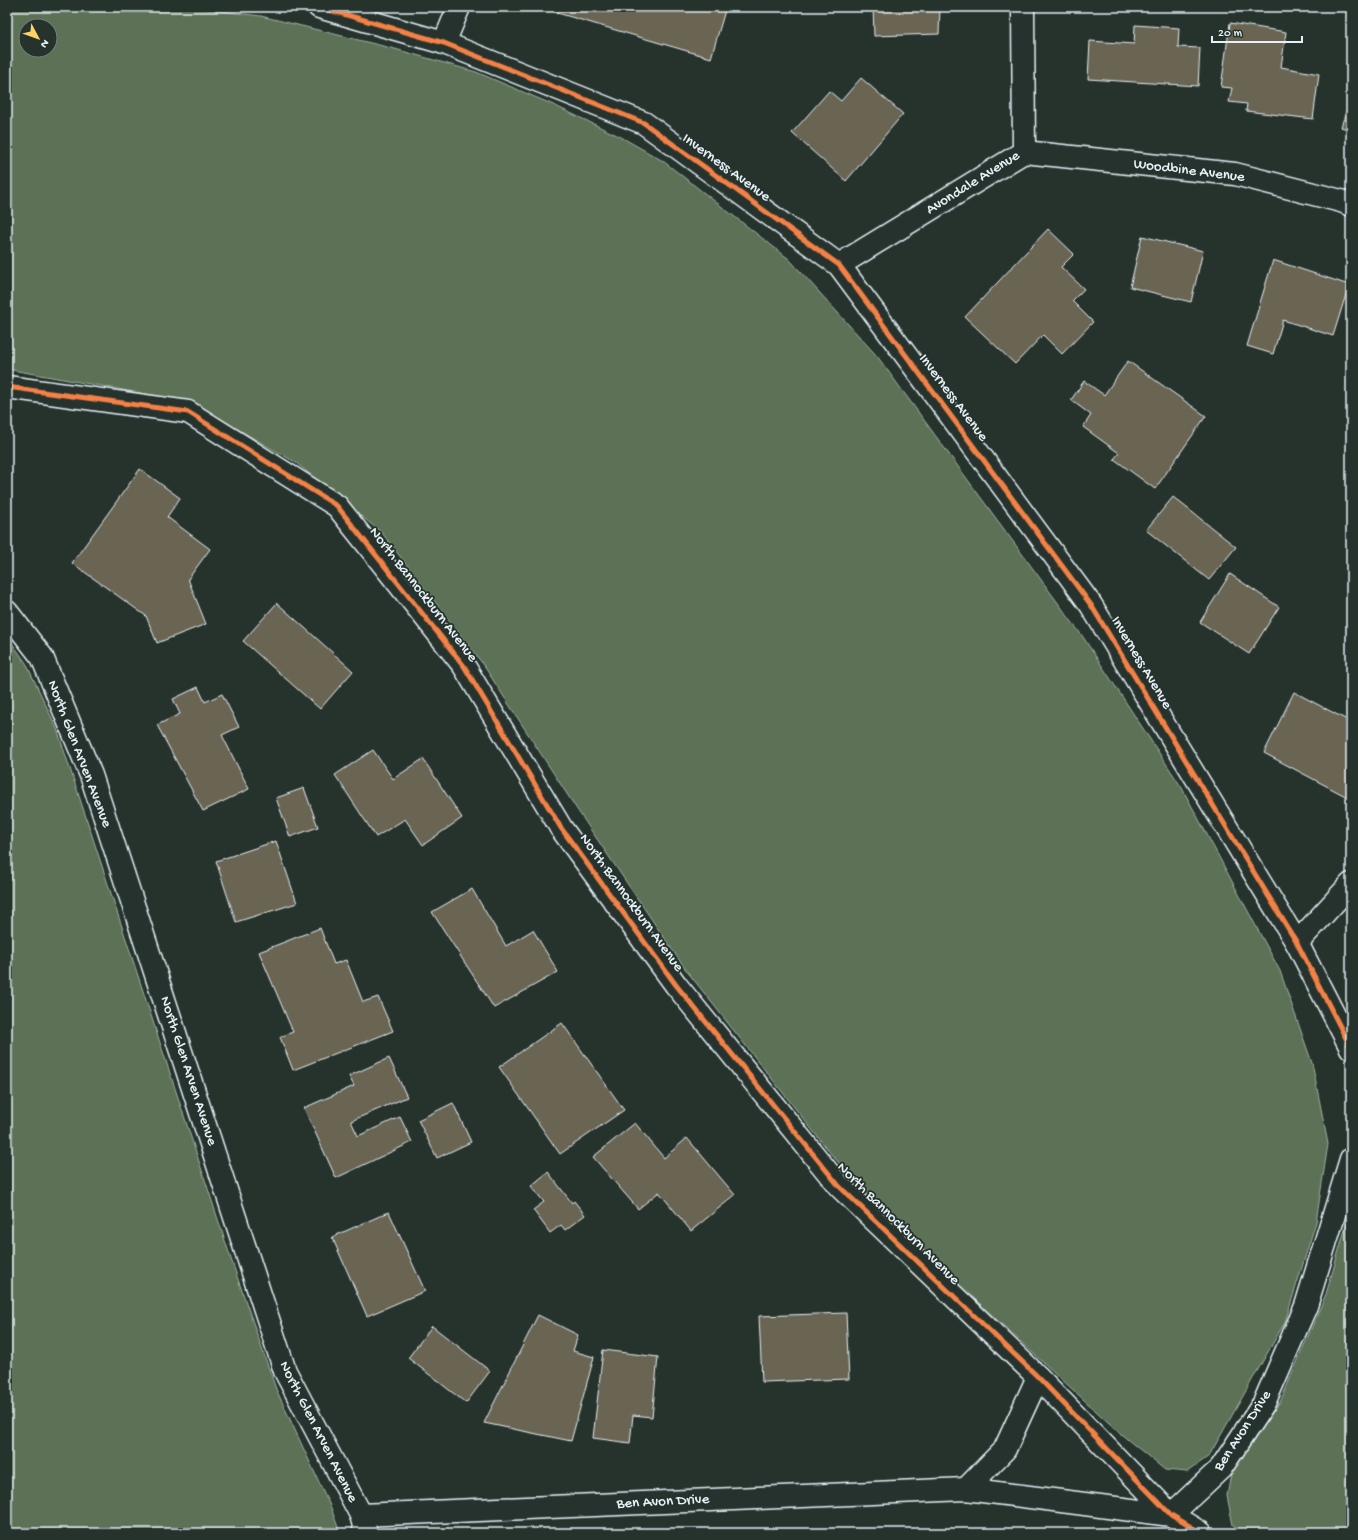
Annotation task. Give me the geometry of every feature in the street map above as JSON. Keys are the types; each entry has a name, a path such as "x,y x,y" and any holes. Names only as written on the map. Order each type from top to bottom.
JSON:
{"street":[{"name":"Inverness Avenue","path":"319,7 444,43 644,123 839,265 1091,605 1298,943 1351,1048"},
{"path":"444,43 459,7"},
{"name":"Avondale Avenue","path":"839,265 1024,152 1023,7"},
{"name":"Woodbine Avenue","path":"1024,152 1235,174 1351,206"},
{"name":"North Bannockburn Avenue","path":"7,386 188,412 337,506 464,666 561,828 686,997 839,1186 1038,1377 1171,1515 1201,1533"},
{"name":"North Glen Arven Avenue","path":"7,612 42,657 91,774 285,1371 363,1524"},
{"path":"1298,943 1351,884"},
{"name":"Ben Avon Drive","path":"363,1524 966,1489 1171,1515 1221,1468 1264,1403 1306,1306 1351,1159"},
{"path":"966,1489 1005,1449 1038,1377"}],"green space":[{"path":"7,7 187,7 261,16 395,49 476,72 549,103 621,137 663,161 789,259 877,356 1083,637 1182,788 1280,971 1312,1063 1328,1144 1316,1222 1285,1322 1209,1456 1187,1472 1165,1470 1122,1435 893,1224 832,1155 686,970 578,811 482,663 382,533 295,462 190,402 7,369"},
{"path":"7,636 26,663 57,729 231,1259 276,1389 331,1508 340,1533 7,1533"},
{"path":"1351,1209 1351,1533 1243,1533 1233,1525 1227,1496 1231,1474 1281,1400 1326,1294"}],"building":[{"path":"556,7 726,7 711,58 554,12"},
{"path":"873,7 940,7 939,34 874,36"},
{"path":"1230,23 1286,32 1281,67 1319,74 1313,119 1246,111 1247,104 1229,102 1232,88 1221,87"},
{"path":"1135,25 1179,28 1178,47 1200,48 1198,86 1088,79 1090,41 1134,44"},
{"path":"861,78 903,114 846,181 792,133 829,91 841,101"},
{"path":"1351,95 1351,130 1341,127"},
{"path":"1048,229 1074,254 1061,267 1084,289 1072,301 1093,322 1062,354 1043,335 1015,364 965,317"},
{"path":"1142,236 1203,251 1191,302 1130,287"},
{"path":"1273,260 1349,285 1333,336 1283,320 1273,354 1247,346"},
{"path":"1128,361 1206,416 1155,489 1114,459 1119,453 1083,427 1091,415 1071,400 1084,381 1104,395"},
{"path":"140,469 180,498 167,517 210,549 188,579 206,624 157,643 146,616 72,563"},
{"path":"1173,497 1236,547 1209,580 1146,530"},
{"path":"1230,574 1279,607 1249,654 1200,622"},
{"path":"277,603 353,671 320,709 243,641"},
{"path":"198,687 205,702 222,694 239,727 222,735 249,789 203,811 157,725 180,714 173,699"},
{"path":"1294,692 1351,722 1351,799 1264,753"},
{"path":"373,750 393,779 423,759 462,818 423,845 405,819 376,837 335,775"},
{"path":"304,788 318,827 290,837 276,798"},
{"path":"276,841 297,903 236,922 216,861"},
{"path":"472,889 506,946 533,930 558,972 494,1008 432,912"},
{"path":"320,928 334,964 346,960 363,1002 378,997 393,1031 293,1070 280,1037 293,1032 259,952"},
{"path":"562,1023 624,1110 560,1154 499,1067"},
{"path":"389,1058 407,1097 351,1121 358,1136 400,1117 412,1142 336,1178 304,1108 354,1086 349,1076"},
{"path":"453,1103 471,1142 437,1158 418,1120"},
{"path":"635,1123 664,1158 687,1138 735,1195 691,1231 659,1192 638,1209 593,1157"},
{"path":"548,1172 572,1203 574,1201 585,1215 565,1230 561,1225 550,1233 533,1210 544,1202 531,1186"},
{"path":"389,1212 425,1291 367,1316 332,1237"},
{"path":"846,1313 849,1379 762,1382 759,1316"},
{"path":"538,1315 578,1335 573,1351 594,1357 571,1441 484,1423"},
{"path":"432,1326 490,1371 466,1403 408,1358"},
{"path":"603,1350 658,1357 652,1417 633,1415 630,1443 593,1438"}],"cycle path":[{"path":"319,7 444,43 644,123 839,265 1091,605 1297,943 1351,1048"},
{"path":"7,387 188,412 337,506 464,666 561,828 676,985 839,1186 1038,1377 1171,1515 1201,1533"}]}
